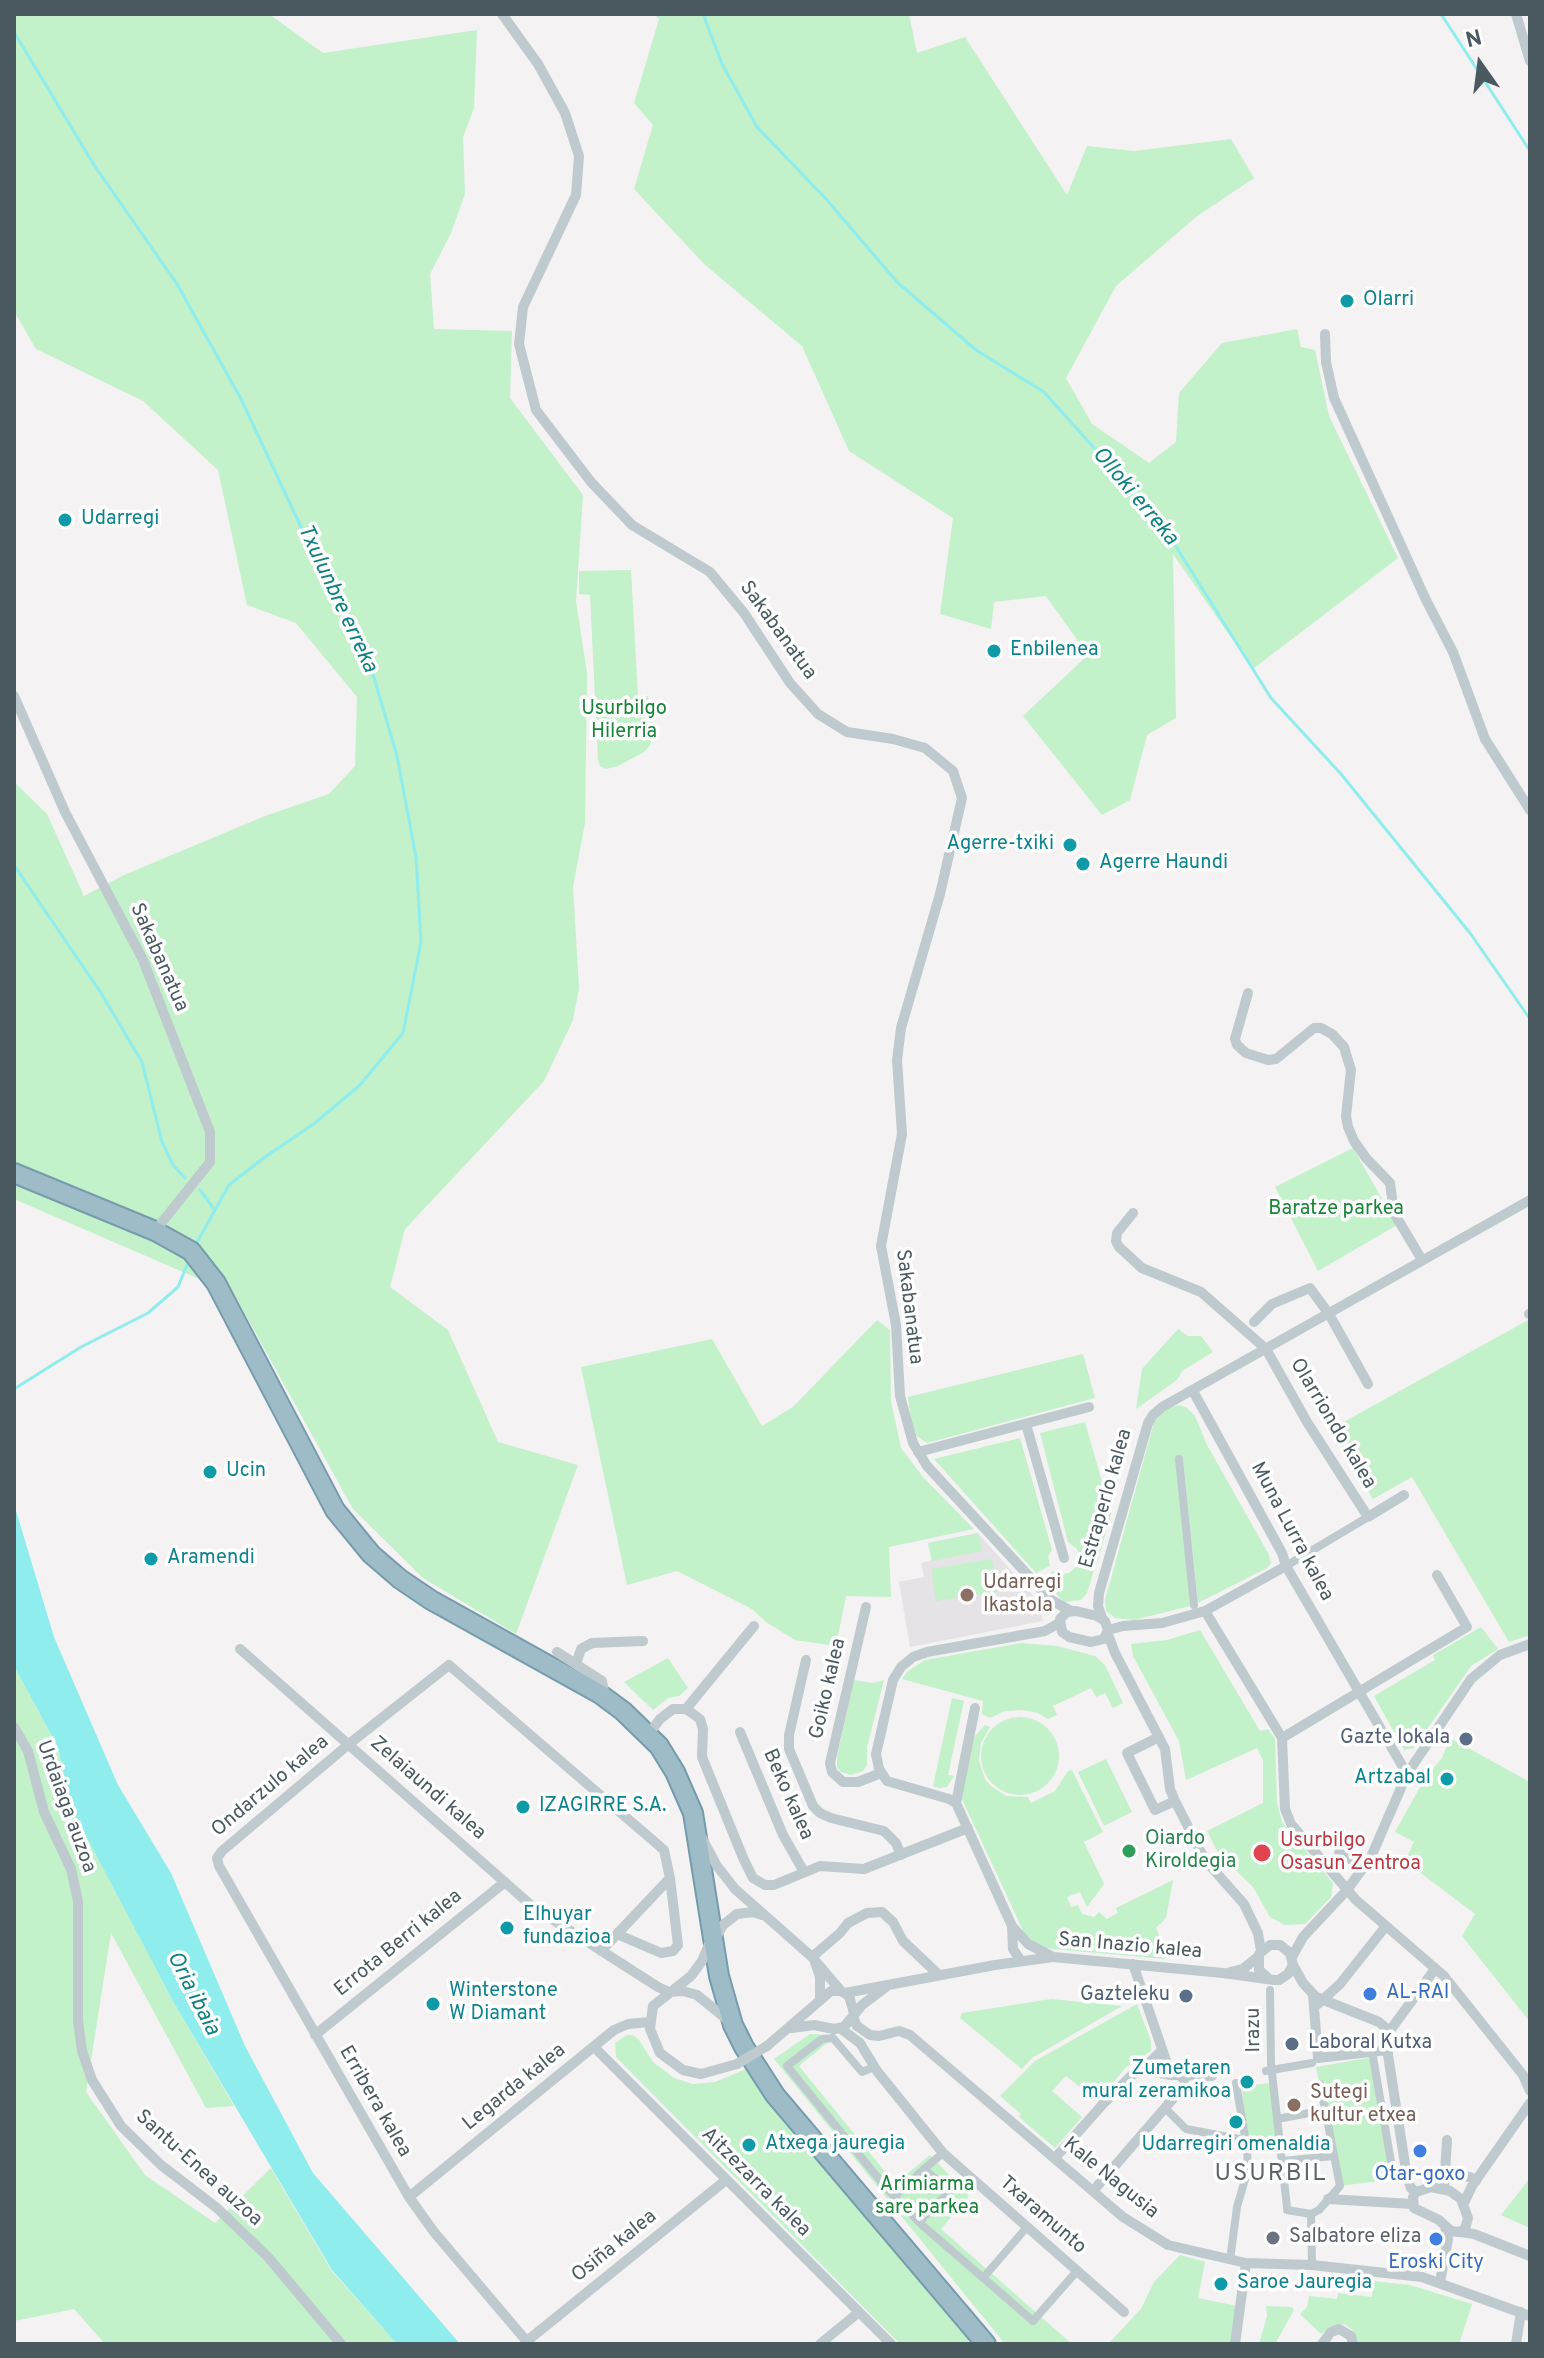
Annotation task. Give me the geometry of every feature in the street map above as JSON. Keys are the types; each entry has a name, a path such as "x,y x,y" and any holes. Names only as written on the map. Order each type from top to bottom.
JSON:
{"highway":[{"path":"14,1173 155,1231 191,1251 211,1274 335,1510 371,1554 431,1600 606,1699 648,1735 675,1772 688,1800 696,1826 719,1976 733,2025 757,2069 775,2095 986,2344"}],"street":[{"name":"Sakabanatua","path":"502,14 538,64 565,113 579,156 576,195 523,307 519,344 536,410 591,482 632,525 710,572 744,613 790,683 818,714 847,732 925,748 953,771 962,798 938,900 901,1028 897,1060 902,1134 881,1246 896,1325 900,1396 918,1452 927,1466 1051,1600"},
{"path":"1516,14 1530,61"},
{"path":"1325,334 1326,362 1334,398 1453,652 1485,739 1530,810"},
{"name":"Sakabanatua","path":"14,696 65,812 143,960 210,1132 210,1162 155,1231"},
{"path":"1248,993 1235,1039 1246,1053 1268,1060 1276,1059 1314,1028 1332,1034 1344,1047 1351,1070 1346,1116 1348,1127 1366,1158 1390,1183 1394,1213 1422,1260"},
{"name":"Olarriondo kalea","path":"1193,1391 1530,1200"},
{"path":"1133,1213 1117,1233 1116,1241 1129,1258 1142,1268 1201,1292 1266,1349"},
{"path":"1254,1322 1272,1304 1310,1288 1329,1314 1368,1384"},
{"name":"Olarriondo kalea","path":"1266,1349 1307,1422 1368,1517"},
{"name":"Muna Lurra kalea","path":"1193,1391 1282,1553 1286,1566 1407,1774"},
{"name":"Estraperlo kalea","path":"1193,1391 1162,1407 1148,1423 1099,1593 1098,1606 1118,1659 1159,1737 1168,1760 1170,1789 1175,1801 1205,1860 1236,1893 1256,1927"},
{"path":"918,1452 1089,1407"},
{"path":"1026,1424 1064,1558"},
{"path":"1179,1459 1194,1605"},
{"path":"1091,1642 1100,1641 1107,1631 1123,1626 1162,1623 1205,1611 1404,1495"},
{"path":"1282,1738 1467,1627 1437,1575"},
{"name":"Estraperlo kalea","path":"1060,1622 1063,1615 1089,1604 1099,1593"},
{"path":"1051,1600 1074,1611 1102,1618"},
{"path":"1051,1600 1065,1635 1091,1642 1118,1659"},
{"name":"Goiko kalea","path":"866,1607 830,1763 835,1776 847,1783 881,1773"},
{"path":"1205,1611 1282,1738 1287,1817 1295,1830 1347,1890 1435,1969 1526,2077 1530,2091"},
{"path":"1053,1957 1023,1940 1012,1926 956,1803 896,1786 881,1773 876,1747 896,1673 913,1657 1045,1631 1060,1622"},
{"path":"686,1709 754,1626"},
{"path":"576,1664 581,1649 592,1643 643,1641"},
{"path":"1256,1927 1259,1970 1270,1984 1284,1977 1308,1931 1365,1867 1390,1820 1407,1774 1478,1672 1500,1655 1530,1644"},
{"path":"240,1649 349,1744"},
{"path":"557,1652 602,1681 606,1699"},
{"path":"806,1660 789,1735 789,1749 813,1806 831,1818 884,1831 896,1843 901,1855"},
{"name":"Zelaiaundi kalea","path":"617,1934 661,1953 673,1951 678,1945 664,1850 449,1665 349,1744 533,1907 669,1992 683,1991 697,1995 733,2025"},
{"path":"956,1803 975,1708"},
{"path":"648,1735 668,1712 686,1709 696,1715 702,1724 702,1757 751,1874 761,1883 770,1885 828,1866 864,1869 968,1828"},
{"name":"Urdaiaga auzoa","path":"14,1727 28,1751 44,1812 71,1869 78,1901"},
{"name":"Beko kalea","path":"740,1732 783,1835 804,1872"},
{"path":"1159,1737 1127,1753 1155,1810 1175,1801"},
{"name":"Ondarzulo kalea","path":"217,1858 349,1744"},
{"path":"696,1826 717,1866 735,1889 812,1957 852,2000 857,2026 865,2033"},
{"path":"1339,1853 1365,1867"},
{"name":"Erribera kalea","path":"217,1858 409,2197 443,2243 528,2342"},
{"path":"601,1951 670,1878"},
{"name":"Errota Berri kalea","path":"315,2035 505,1882"},
{"name":"Santu-Enea auzoa","path":"78,1901 78,2021 82,2051 92,2080 121,2126 161,2165 217,2208 268,2257 341,2344"},
{"path":"812,1957 848,1923 867,1913 882,1912 893,1922 903,1941 939,1975"},
{"path":"764,1916 746,1913 729,1918 712,1940 697,1969 653,2006 649,2022 660,2053 683,2070 714,2073 737,2064 767,2046 831,1991 843,1992"},
{"path":"1012,1926 1014,1953 1021,1961 1026,1952 1023,1940"},
{"path":"1317,2001 1340,1984 1386,1926"},
{"path":"1256,1927 1287,1950 1317,2001 1314,2060"},
{"path":"1260,1954 1308,1931"},
{"path":"995,1965 1003,1958 1011,1941"},
{"name":"San Inazio kalea","path":"1223,1973 1243,1969 1260,1954"},
{"path":"812,1957 820,1977 817,2016 825,2025"},
{"name":"San Inazio kalea","path":"843,1992 1053,1957 1223,1973 1270,1984"},
{"path":"1093,2191 1184,2086 1161,2051 1133,1964"},
{"path":"1394,2179 1372,2054 1435,1969"},
{"name":"San Inazio kalea","path":"854,2015 890,1984"},
{"name":"Irazu","path":"1270,1984 1269,2070 1287,2210 1311,2214"},
{"path":"1317,2001 1379,2022 1388,2033 1387,2050 1407,2177 1416,2192"},
{"path":"790,2029 825,2025 840,2028 848,2024 854,2015"},
{"name":"Legarda kalea","path":"409,2197 620,2027 649,2022"},
{"name":"Txaramunto","path":"840,2028 860,2043 875,2069 943,2153 1124,2312"},
{"name":"Kale Nagusia","path":"865,2033 879,2036 899,2031 910,2035 1093,2191 1138,2220 1168,2245 1246,2263 1312,2265 1422,2277 1525,2314"},
{"name":"Txaramunto","path":"865,2033 872,2046 875,2069"},
{"path":"875,2069 862,2072 833,2038 822,2039 787,2066 894,2197 1033,2321 1077,2271"},
{"name":"Aitzezarra kalea","path":"594,2047 891,2344"},
{"path":"1269,2070 1320,2058 1387,2050"},
{"path":"1055,2158 1103,2104 1161,2051"},
{"path":"1142,2070 1177,2076 1212,2076"},
{"path":"1230,2260 1237,2207 1248,2169 1236,2083"},
{"path":"1312,2265 1311,2214 1319,2210 1340,2186 1320,2084"},
{"path":"1464,2203 1530,2103"},
{"path":"1165,2108 1186,2129 1246,2144 1280,2144"},
{"path":"1277,2119 1315,2112"},
{"path":"1446,2189 1447,2140"},
{"path":"894,2197 943,2153"},
{"path":"1282,2161 1334,2156"},
{"path":"919,2222 950,2191 924,2169"},
{"path":"1445,2174 1470,2177 1476,2181"},
{"name":"Osiña kalea","path":"528,2342 726,2180"},
{"path":"1454,2235 1444,2224 1418,2211 1413,2197 1424,2188 1446,2189 1476,2181"},
{"path":"1446,2189 1457,2194 1464,2203 1474,2234"},
{"path":"1328,2199 1413,2204"},
{"path":"1440,2282 1454,2235 1469,2223"},
{"path":"983,2278 1027,2227"},
{"path":"1454,2235 1474,2234 1530,2256"},
{"path":"1235,2344 1246,2263"},
{"path":"1445,2264 1456,2288"},
{"path":"820,2344 859,2312"},
{"path":"1516,2344 1525,2314"},
{"path":"1322,2344 1331,2332 1339,2329 1348,2332 1353,2344"}],"shaded area":[{"name":"Udarregi Ikastola","path":"978,1533 1039,1602 1043,1621 910,1647 899,1582 924,1577 921,1563 932,1560 928,1543"}],"green space":[{"path":"14,14 269,14 323,53 477,30 474,108 463,137 465,194 451,233 430,274 434,329 512,331 510,398 583,495 576,601 587,673 585,823 573,887 579,988 573,1020 544,1081 405,1229 390,1287 448,1330 498,1442 578,1465 516,1634 423,1578 353,1509 234,1294 14,1199 14,782 47,814 84,896 124,875 265,816 329,794 355,766 357,697 296,623 247,605 218,470 143,401 36,349 14,311"},
{"path":"654,14 909,14 917,53 965,37 1067,195 1087,146 1134,151 1231,139 1254,178 1196,217 1116,286 1066,378 1092,424 1149,463 1176,442 1179,393 1222,343 1297,329 1301,347 1315,350 1329,416 1398,558 1253,669 1173,554 1176,718 1147,735 1130,800 1102,815 1023,716 1088,655 1046,596 994,602 991,629 940,614 953,518 849,451 802,346 704,264 634,189 653,125 634,103 659,19"},
{"name":"Usurbilgo Hilerria","path":"631,570 638,697 648,696 652,720 651,744 644,752 606,769 600,766 598,760 590,595 579,594 579,571"},
{"name":"Baratze parkea","path":"1353,1148 1397,1225 1318,1271 1275,1187"},
{"path":"1530,1319 1530,1635 1509,1642 1412,1477 1373,1499 1331,1429"},
{"path":"877,1320 890,1330 891,1401 901,1448 923,1477 974,1529 889,1547 891,1597 846,1596 836,1646 795,1640 752,1609 677,1571 627,1585 581,1367 712,1339 762,1426 793,1407"},
{"path":"1178,1329 1188,1336 1201,1336 1213,1352 1182,1371 1177,1380 1136,1409 1142,1369"},
{"path":"1083,1354 1095,1398 927,1443 917,1436 908,1397"},
{"path":"1179,1405 1195,1416 1207,1445 1271,1563 1267,1568 1198,1603 1183,1458 1190,1606 1134,1620 1115,1618 1106,1611 1105,1600 1154,1422 1167,1408"},
{"path":"1085,1422 1111,1514 1097,1564 1080,1560 1077,1549 1068,1542 1040,1433"},
{"path":"1020,1438 1052,1550 1048,1556 1050,1566 1036,1573 934,1459"},
{"path":"978,1533 982,1551 932,1561 928,1543"},
{"path":"992,1559 997,1592 936,1601 931,1569"},
{"path":"1078,1565 1094,1570 1087,1593 1081,1600 1064,1602 1043,1580 1053,1571 1069,1573"},
{"path":"1481,1627 1498,1649 1471,1666 1414,1748 1404,1750 1374,1696 1435,1660 1433,1655"},
{"path":"1200,1630 1260,1731 1268,1729 1275,1739 1277,1803 1282,1822 1333,1883 1331,1897 1305,1924 1285,1925 1270,1917 1253,1887 1218,1853 1207,1831 1263,1803 1263,1760 1257,1748 1186,1780 1179,1741 1133,1656 1131,1644 1167,1640"},
{"path":"1022,1643 1057,1646 1095,1656 1105,1665 1123,1703 1113,1708 1105,1693 1096,1697 1091,1688 1053,1706 1057,1715 1048,1719 1023,1710 1005,1711 990,1718 982,1714 983,1701 902,1679 925,1660"},
{"path":"668,1658 688,1688 653,1710 624,1682"},
{"path":"14,1666 58,1747 73,1809 174,2003 234,2106 206,2108 111,1933 86,2092 145,2175 215,2223 271,2168 331,2270 397,2344 105,2344 74,2309 14,2321"},
{"path":"854,1680 873,1683 884,1680 867,1747 867,1765 863,1771 851,1775 837,1768 837,1757"},
{"path":"952,1698 964,1701 948,1775 954,1776 947,1787 940,1788 933,1786"},
{"path":"1020,1717 1035,1720 1048,1728 1056,1741 1059,1756 1056,1771 1048,1784 1035,1792 1020,1795 1005,1792 992,1784 984,1771 981,1756 984,1741 992,1728 1005,1720"},
{"path":"985,1725 990,1727 981,1743 979,1761 991,1786 1006,1796 1028,1797 1031,1803 1055,1791 1068,1771 1072,1770 1103,1832 1084,1842 1104,1884 1087,1907 1080,1892 1067,1897 1071,1907 1078,1905 1082,1914 1094,1917 1099,1912 1107,1919 1118,1913 1116,1908 1173,1880 1166,1918 1156,1928 1166,1952 1165,1959 1053,1949 1041,1947 1026,1937 961,1797 970,1747"},
{"name":"Artzabal","path":"1450,1738 1530,1782 1530,2022 1462,1936 1475,1914 1405,1861 1414,1842 1395,1832 1425,1778 1442,1758"},
{"path":"1106,1759 1132,1812 1104,1826 1078,1772"},
{"path":"1051,1999 1122,2006 1032,2058 1022,2069 960,2018 962,2013"},
{"path":"1137,2004 1151,2041 1151,2051 1126,2067 1098,2101 1066,2076 1052,2091 1082,2117 1055,2148 1000,2096 1035,2061"},
{"name":"Arimiarma sare parkea","path":"810,2034 819,2034 828,2042 799,2066 895,2184 930,2155 969,2196 941,2229 1072,2344 1005,2344 774,2059"},
{"path":"627,2035 639,2040 653,2062 674,2078 693,2084 715,2082 746,2069 977,2344 900,2344 616,2057 615,2043"},
{"path":"1373,2057 1394,2179 1340,2186 1316,2067"},
{"path":"1272,2083 1278,2144 1247,2149 1242,2086"},
{"path":"1530,2178 1530,2228 1501,2215"},
{"path":"1180,2255 1205,2262 1198,2298 1237,2306 1233,2344 1108,2344 1141,2309 1154,2282"},
{"path":"1373,2281 1410,2285 1472,2304 1460,2341 1462,2344 1357,2344 1353,2330 1344,2324 1333,2326 1321,2334 1300,2314 1307,2307 1309,2296 1337,2299 1338,2293 1372,2297"},
{"path":"1266,2306 1292,2307 1294,2310 1275,2344 1259,2344 1267,2316"}],"water":[{"name":"Oria ibaia","path":"14,1504 54,1637 118,1785 171,1873 245,2046 313,2173 460,2344 397,2344 332,2270 174,2003 72,1809 58,1747 14,1666"}],"waterway":[{"name":"Olloki erreka","path":"703,14 722,64 757,127 827,200 897,282 976,350 1044,392 1095,449 1175,545 1271,698 1341,774 1470,933 1530,1019"},
{"path":"1441,14 1530,151"},
{"name":"Txulunbre erreka","path":"14,32 94,165 177,284 241,399 301,527 340,598 370,664 397,756 416,857 421,942 403,1033 360,1085 315,1123 229,1185 196,1244"},
{"path":"14,865 101,993 142,1062 162,1142 173,1165 185,1178"},
{"path":"200,1190 214,1209"},
{"name":"Txulunbre erreka","path":"14,1389 81,1347 148,1313 178,1287 187,1265"}],"place":[{"name":"Olarri","path":"1347,301"},
{"name":"Udarregi","path":"65,520"},
{"name":"Enbilenea","path":"994,651"},
{"name":"Agerre-txiki","path":"1070,845"},
{"name":"Agerre Haundi","path":"1083,864"},
{"name":"Ucin","path":"210,1472"},
{"name":"Aramendi","path":"151,1559"},
{"name":"Udarregi Ikastola","path":"967,1595"},
{"name":"Gazte lokala","path":"1466,1739"},
{"name":"Artzabal","path":"1447,1779"},
{"name":"IZAGIRRE S.A.","path":"523,1807"},
{"name":"Oiardo Kiroldegia","path":"1129,1851"},
{"name":"Usurbilgo Osasun Zentroa","path":"1262,1853"},
{"name":"Elhuyar fundazioa","path":"507,1928"},
{"name":"AL-RAI","path":"1370,1994"},
{"name":"Gazteleku","path":"1186,1996"},
{"name":"Winterstone W Diamant","path":"433,2004"},
{"name":"Laboral Kutxa","path":"1292,2044"},
{"name":"Zumetaren mural zeramikoa","path":"1247,2082"},
{"name":"Sutegi kultur etxea","path":"1294,2105"},
{"name":"Udarregiri omenaldia","path":"1236,2122"},
{"name":"Atxega jauregia","path":"749,2145"},
{"name":"Otar-goxo","path":"1420,2151"},
{"name":"Salbatore eliza","path":"1273,2238"},
{"name":"Eroski City","path":"1436,2239"},
{"name":"Saroe Jauregia","path":"1221,2284"}],"district":[{"name":"USURBIL","path":"1271,2175"}]}
